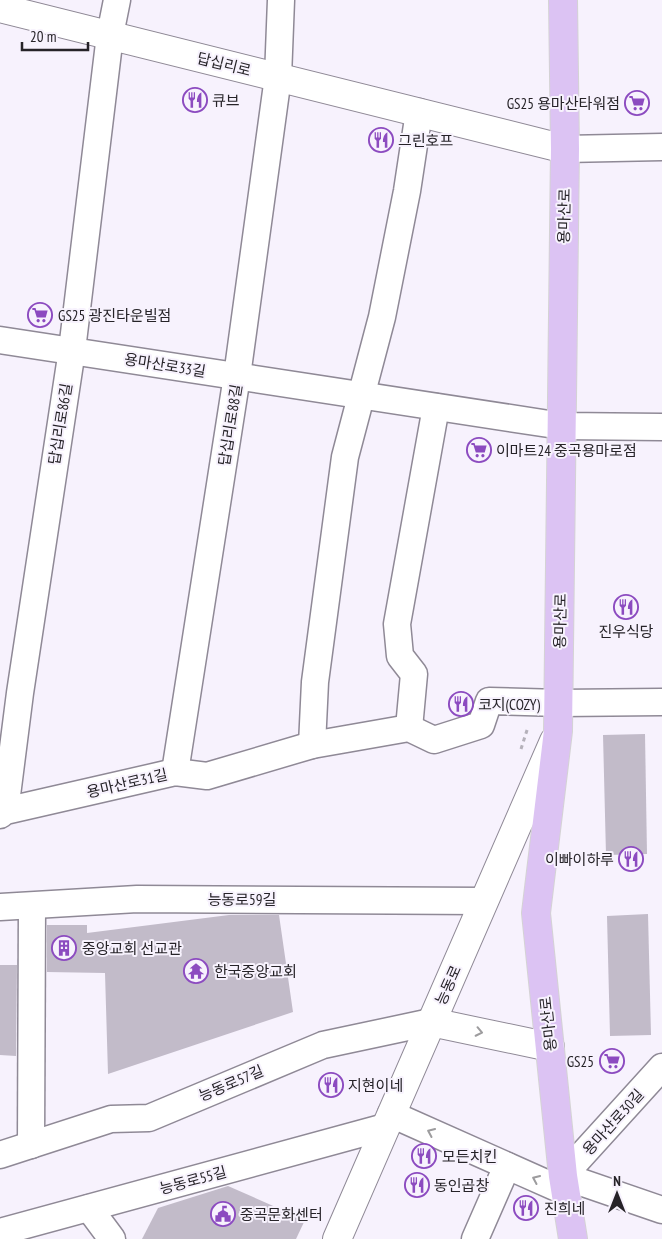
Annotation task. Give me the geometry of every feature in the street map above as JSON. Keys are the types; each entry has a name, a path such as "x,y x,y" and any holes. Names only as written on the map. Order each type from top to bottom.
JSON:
{"main road":[{"name":"용마산로","path":"563,0 565,149 559,703 558,731 536,913 564,1184 573,1239"},
{"name":"답십리로","path":"0,8 565,149"},
{"name":"능동로","path":"336,1239 558,731"},
{"path":"432,1022 550,1047"}],"street":[{"name":"답십리로86길","path":"3,813 10,692 72,350 110,35 117,0"},
{"name":"답십리로88길","path":"175,772 237,376 278,77 281,0"},
{"path":"312,745 315,682 345,457 382,317 419,112"},
{"path":"565,149 662,147"},
{"name":"용마산로33길","path":"0,340 562,426 662,427"},
{"path":"436,406 397,624 400,656 414,674 409,728 434,740 482,725 489,701 559,703 662,702"},
{"name":"용마산로31길","path":"3,813 175,772 207,776 312,745 409,728"},
{"name":"능동로59길","path":"0,907 137,899 484,901"},
{"path":"31,1145 32,906"},
{"name":"능동로57길","path":"0,1155 112,1119 148,1118 323,1045 432,1022"},
{"name":"용마산로30길","path":"564,1184 662,1068"},
{"path":"388,1120 507,1166 564,1184 662,1210"},
{"name":"능동로55길","path":"0,1232 89,1208 388,1120"},
{"path":"475,1239 507,1166"},
{"path":"89,1208 112,1239"}],"building":[{"path":"645,734 647,854 606,855 603,735"},
{"path":"648,914 651,1035 610,1036 607,916"},
{"name":"한국중앙교회","path":"229,915 279,915 293,1012 108,1074 105,973 47,972 47,925 87,925 87,933"},
{"path":"0,965 17,965 16,1056 0,1055"},
{"name":"중곡문화센터","path":"228,1186 305,1220 296,1239 142,1239 158,1208"}],"place":[{"name":"큐브","path":"195,100"},
{"name":"GS25 용마산타워점","path":"637,103"},
{"name":"그린호프","path":"381,140"},
{"name":"GS25 광진타운빌점","path":"40,315"},
{"name":"이마트24 중곡용마로점","path":"479,450"},
{"name":"진우식당","path":"626,607"},
{"name":"코지(COZY)","path":"461,704"},
{"name":"이빠이하루","path":"631,859"},
{"name":"중앙교회 선교관","path":"64,948"},
{"name":"한국중앙교회","path":"196,971"},
{"name":"GS25","path":"612,1061"},
{"name":"지현이네","path":"331,1085"},
{"name":"모든치킨","path":"424,1156"},
{"name":"동인곱창","path":"417,1185"},
{"name":"진희네","path":"526,1208"},
{"name":"중곡문화센터","path":"223,1214"}]}
